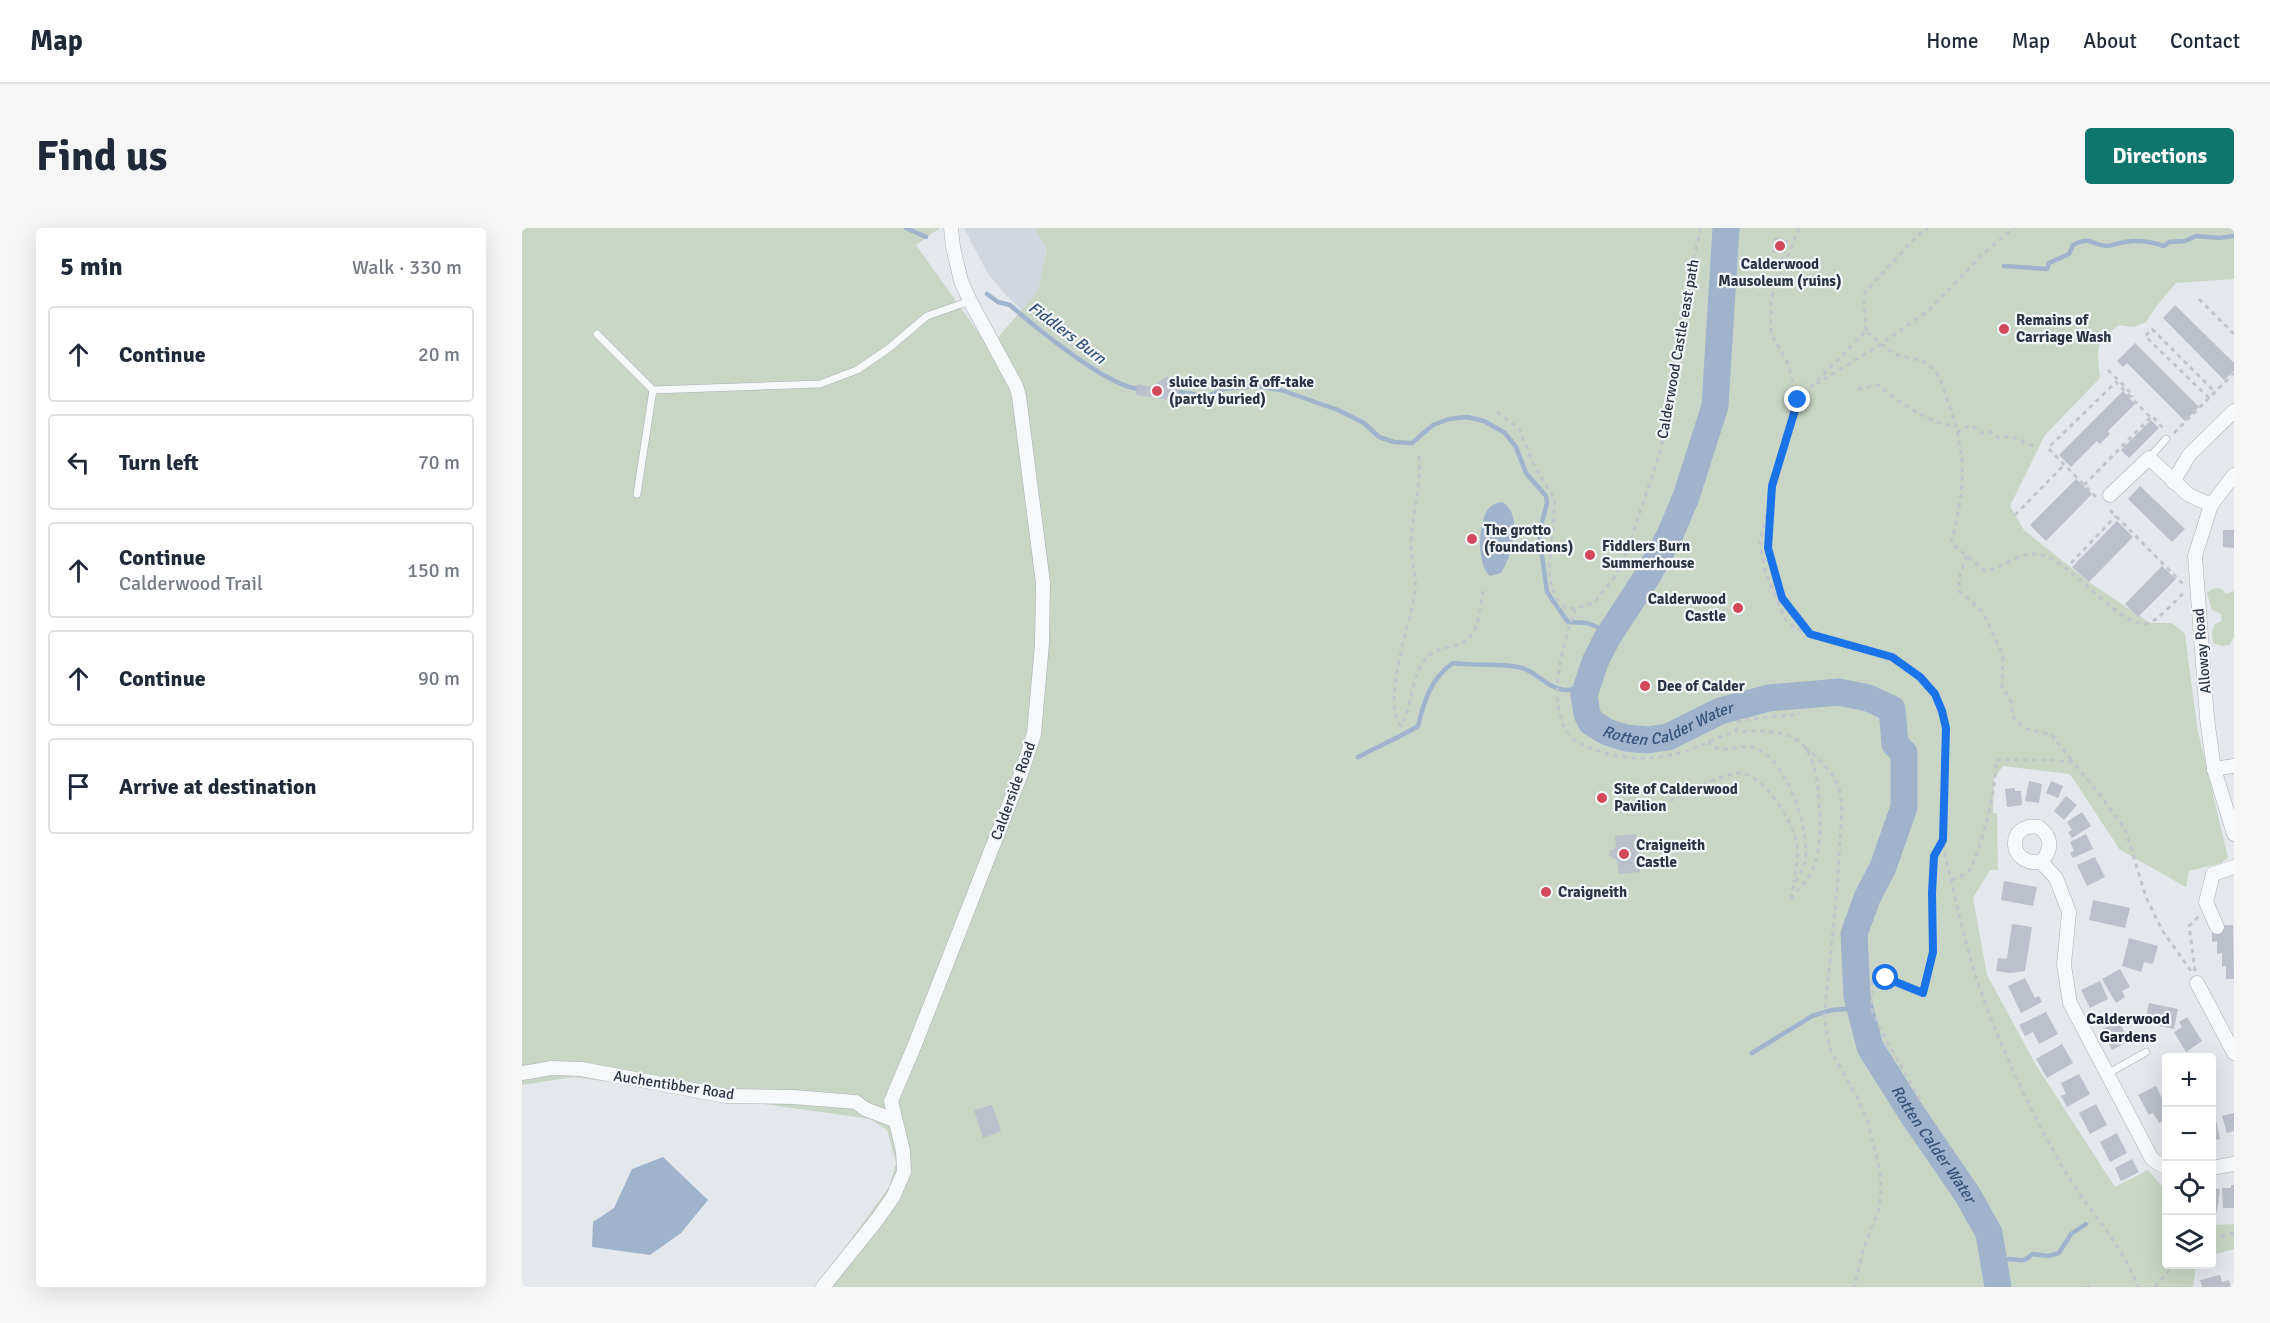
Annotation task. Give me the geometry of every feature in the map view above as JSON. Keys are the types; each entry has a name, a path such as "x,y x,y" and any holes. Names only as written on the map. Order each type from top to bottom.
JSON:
{"street":[{"name":"Calderside Road","path":"823,1287 893,1197 904,1172 903,1151 891,1101 1021,774 1034,734 1042,644 1043,583 1019,396 994,342 961,281 951,228"},
{"path":"2173,482 2189,455 2234,411"},
{"path":"2107,502 2149,458 2189,495 2211,505"},
{"name":"Alloway Road","path":"2234,475 2211,505 2195,556 2206,707 2214,769 2234,834"},
{"path":"2214,769 2234,766"},
{"path":"2041,862 2056,878 2069,912 2064,965 2070,1003 2152,1159 2162,1165"},
{"path":"2217,927 2206,902 2213,874 2234,867"},
{"path":"2197,981 2234,1053"},
{"name":"Auchentibber Road","path":"522,1073 552,1068 581,1069 726,1096 793,1097 856,1102 864,1109 894,1120"},
{"path":"2216,1167 2234,1164"}],"lane":[{"path":"597,334 653,390 820,384 857,370 888,349 927,316 970,301"},
{"path":"637,494 653,390"},
{"path":"2149,458 2166,439"},
{"path":"2107,1074 2146,1052"}],"path":[{"name":"Calderwood Castle east path","path":"1575,609 1595,602 1616,575 1638,519 1660,452 1670,411 1683,301 1701,228"},
{"path":"1798,400 1788,364 1771,333 1771,300 1782,258 1788,256 1799,228"},
{"path":"1928,228 1918,235 1865,292 1863,303 1866,331 1896,354 1919,359 1934,369 1942,385 1956,426 1963,459 1961,502 1951,543 1985,571 1998,568 2011,559 2036,554 2059,562 2117,612 2137,624 2150,623 2187,591 2187,587 2116,516 2107,502 2084,485 2048,448 2116,382 2171,436 2234,373"},
{"path":"2012,228 1984,253 1928,311 1872,350 1805,391 1798,400 1772,486 1760,543 1765,571 1785,619 1795,628 1892,657 1920,677 1935,694 1946,728 1943,840 1949,874 1978,982 1992,1021 2039,1123 2064,1169 2122,1255 2138,1287"},
{"path":"2199,299 2234,334"},
{"path":"2209,398 2145,336 2152,329 2216,392"},
{"path":"1798,400 1866,331"},
{"path":"2108,370 2133,395 2131,397"},
{"path":"1858,389 1878,385 1890,397 1908,407 1945,425 1956,426"},
{"path":"1497,412 1519,429 1534,465 1554,500 1549,571 1552,588 1557,599 1565,607 1575,609 1557,676 1558,700 1568,733 1582,745 1610,755 1633,758 1674,754 1735,732 1766,729 1784,732 1801,742 1815,766 1818,784 1819,846 1815,864 1809,876 1790,901"},
{"path":"2084,485 2150,417"},
{"path":"1957,432 1971,425 1981,433 1989,431 1999,438 2011,436 2035,447"},
{"path":"1419,456 1421,471 1411,550 1416,573 1415,591 1395,680 1396,720 1401,726 1407,715 1416,674 1434,651 1464,642 1470,637 1477,624 1484,591"},
{"path":"2015,514 2064,465"},
{"path":"1772,486 1768,548 1782,598 1810,634"},
{"path":"2071,563 2116,516"},
{"path":"1967,556 1959,578 1959,591 1983,612 2003,657 2002,686 2012,703 2012,716 2024,728 2052,735 2125,829 2140,882 2152,911 2197,981"},
{"path":"1735,732 1740,720 1800,714"},
{"path":"1708,741 1712,747 1720,750 1749,747 1762,751 1772,759 1784,775 1792,791 1805,844 1805,862 1794,885 1790,901"},
{"path":"1805,748 1817,757 1832,774 1839,787 1842,810 1836,903 1824,1017 1830,1049 1857,1096 1867,1120 1880,1170 1879,1209 1864,1247 1854,1287"},
{"path":"1951,880 1968,873 1974,862 1989,808 1996,760 2073,762"},
{"path":"1662,805 1716,779 1740,773 1751,777 1765,787 1776,801 1796,840 1797,858 1790,901"},
{"path":"1920,1100 1872,1010 1872,981 1886,978 1923,993 1933,952 1934,856 1943,840"},
{"path":"2197,981 2189,926 2208,906"},
{"path":"2216,1237 2234,1233"},
{"path":"2155,1287 2170,1269"}],"shaded area":[{"path":"964,228 1035,228 1037,230 1047,249 1038,291 1022,310 988,274"}],"green space":[{"path":"522,228 940,228 916,245 1013,381 994,342 1038,291 1047,249 1035,228 2234,228 2234,279 2176,283 2146,322 2134,327 2119,325 2105,337 2098,353 2100,378 2045,435 2010,506 2024,530 2089,582 2150,623 2172,623 2185,634 2197,727 2228,858 2221,863 2189,871 2186,887 2120,850 2070,774 2003,766 1994,779 1993,813 1997,813 1998,870 1990,870 1973,898 1987,975 2036,1065 2115,1187 2148,1170 2162,1186 2162,1269 2195,1269 2193,1287 816,1287 889,1187 896,1163 887,1130 870,1119 574,1077 522,1085"},
{"path":"2218,588 2226,594 2234,591 2234,637 2229,645 2222,646 2213,643 2212,632 2215,624 2222,621 2221,614 2212,610 2207,593"},
{"path":"2234,1224 2234,1249 2216,1254 2216,1225"}],"water":[{"path":"1502,502 1513,516 1514,536 1509,556 1501,573 1490,576 1482,563 1481,532 1485,514 1489,508"},
{"path":"663,1157 708,1200 681,1233 650,1255 592,1247 593,1222 614,1208 632,1169"}],"building":[{"name":"Calderwood Mausoleum (ruins)","path":"1774,238 1788,240 1785,253 1773,252"},
{"path":"2175,305 2234,363 2234,371 2224,380 2163,318"},
{"path":"2135,343 2199,407 2185,421 2127,363 2123,367 2117,361"},
{"name":"sluice basin & off-take (partly buried)","path":"1166,377 1181,379 1177,401 1136,395 1137,384 1152,387"},
{"path":"2123,391 2135,404 2108,431 2110,434 2100,444 2097,441 2071,467 2059,455"},
{"path":"2151,420 2159,428 2129,458 2121,450"},
{"path":"2076,479 2092,494 2046,541 2030,525"},
{"path":"2140,486 2185,529 2172,542 2128,499"},
{"path":"2117,521 2133,537 2089,582 2072,567"},
{"path":"2223,530 2234,530 2234,548 2223,547"},
{"path":"2162,566 2176,579 2138,617 2125,604"},
{"path":"2029,781 2042,784 2039,803 2025,801"},
{"path":"2051,781 2063,786 2058,798 2046,793"},
{"path":"2015,788 2015,791 2021,791 2022,805 2007,807 2005,789"},
{"path":"2066,796 2077,805 2064,820 2054,811"},
{"path":"2082,812 2091,826 2072,838 2068,832 2072,830 2067,822"},
{"name":"Craigneith Castle","path":"1636,834 1640,872 1619,874 1617,860 1609,856 1610,851 1616,848 1615,836"},
{"path":"2086,834 2093,849 2073,858 2070,853 2074,851 2070,842"},
{"path":"2095,857 2105,877 2087,886 2077,865"},
{"path":"2004,881 2037,887 2033,906 2001,900"},
{"path":"2093,900 2130,908 2125,928 2089,920"},
{"path":"2012,924 2032,927 2025,971 2010,973 1996,971 1998,958 2007,959"},
{"path":"2233,925 2234,979 2226,979 2226,966 2222,967 2222,953 2217,954 2217,941 2212,942 2212,926"},
{"path":"2129,938 2158,946 2153,964 2144,962 2141,972 2122,966"},
{"path":"2120,969 2130,987 2122,991 2125,997 2116,1003 2102,979"},
{"path":"2025,978 2035,998 2039,996 2042,1002 2021,1013 2008,986"},
{"path":"2100,981 2108,999 2090,1008 2081,990"},
{"path":"2149,1003 2178,1009 2174,1029 2145,1023"},
{"path":"2046,1012 2058,1034 2039,1044 2033,1032 2025,1036 2019,1025"},
{"path":"2187,1017 2202,1041 2186,1052 2174,1032 2182,1027 2179,1022"},
{"path":"2119,1021 2129,1041 2112,1050 2102,1029"},
{"path":"2062,1044 2073,1063 2047,1078 2036,1059"},
{"path":"2079,1074 2090,1094 2067,1107 2061,1096 2066,1094 2061,1083"},
{"path":"2156,1086 2162,1098 2162,1121 2159,1123 2153,1113 2149,1115 2138,1095"},
{"path":"2096,1104 2107,1125 2090,1134 2079,1113"},
{"path":"992,1105 1001,1131 983,1138 974,1110"},
{"path":"2234,1113 2234,1131 2227,1133 2222,1116"},
{"path":"2216,1120 2220,1139 2216,1140"},
{"path":"2117,1133 2127,1153 2110,1162 2100,1142"},
{"path":"2132,1159 2139,1172 2121,1181 2115,1168"},
{"path":"2231,1185 2234,1185 2234,1208 2223,1208 2222,1188 2231,1188"},
{"path":"2216,1188 2220,1189 2216,1212"},
{"path":"2220,1275 2222,1282 2229,1280 2231,1287 2202,1287 2200,1280"}],"waterway":[{"name":"Fiddlers Burn","path":"906,228 926,237"},
{"name":"Rotten Calder Water","path":"1726,228 1715,406 1686,497 1669,537 1648,575 1607,638 1595,662 1584,695 1587,714 1591,722 1607,732 1626,738 1647,740 1668,737 1720,711 1769,698 1839,692 1868,698 1892,709 1895,744 1904,753 1904,807 1883,867 1867,898 1854,934 1857,996 1870,1047 1912,1114 1967,1194 1989,1233 1998,1287"},
{"path":"2004,266 2047,269 2049,263 2069,254 2073,245 2084,241 2106,246 2137,241 2164,246 2169,242 2185,241 2196,236 2219,238 2234,236"},
{"name":"Fiddlers Burn","path":"987,294 998,302 1010,305 1092,368 1110,379 1140,389"},
{"name":"Fiddlers Burn","path":"1173,391 1208,396 1224,389 1255,386 1281,390 1338,410 1364,423 1379,437 1394,442 1412,443 1433,425 1449,419 1467,417 1484,421 1505,433 1516,447 1526,473 1546,496 1547,503 1539,534 1547,592 1568,622 1587,623 1608,631"},
{"path":"1358,757 1418,726 1426,699 1434,683 1453,663 1518,667 1564,690 1587,685"},
{"path":"1752,1053 1812,1016 1832,1010 1861,1008"},
{"path":"1994,1266 2009,1259 2024,1260 2032,1254 2048,1256 2059,1253 2071,1234 2086,1224"}],"place":[{"name":"Calderwood Mausoleum (ruins)","path":"1780,246"},
{"name":"Remains of Carriage Wash","path":"2004,329"},
{"name":"sluice basin & off-take (partly buried)","path":"1157,391"},
{"name":"The grotto (foundations)","path":"1472,539"},
{"name":"Fiddlers Burn Summerhouse","path":"1590,555"},
{"name":"Calderwood Castle","path":"1738,608"},
{"name":"Dee of Calder","path":"1645,686"},
{"name":"Site of Calderwood Pavilion","path":"1602,798"},
{"name":"Craigneith Castle","path":"1624,854"},
{"name":"Craigneith","path":"1546,892"}],"district":[{"name":"Calderwood Gardens","path":"2128,1028"}],"route":[{"path":"1798,400 1772,486 1768,548 1782,598 1810,634 1892,657 1920,677 1935,694 1946,728 1943,840 1934,856 1933,952 1923,993 1886,978"}]}
